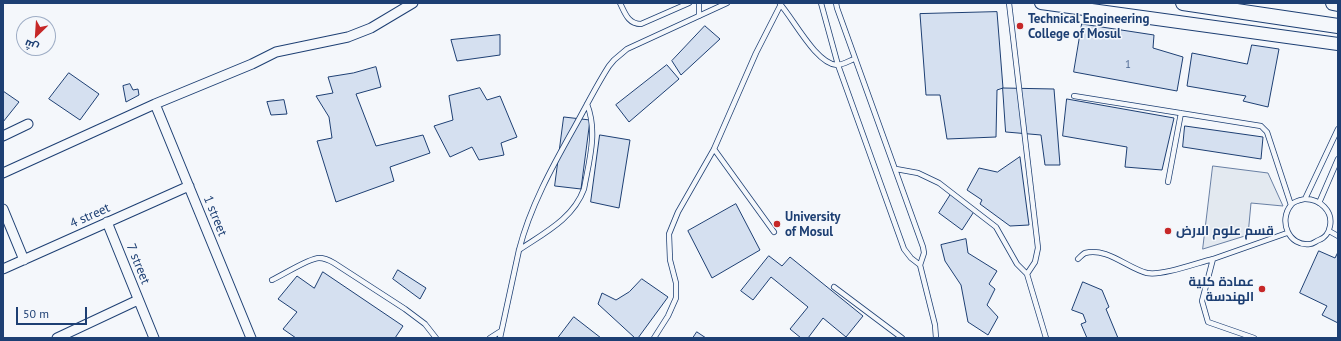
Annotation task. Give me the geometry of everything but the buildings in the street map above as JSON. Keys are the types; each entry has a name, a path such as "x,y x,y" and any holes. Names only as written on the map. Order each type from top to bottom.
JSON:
{"highway":[{"path":"1183,3 1338,26"},
{"path":"1333,3 1338,4"}],"main road":[{"path":"1041,3 1338,44"}],"street":[{"path":"3,173 155,104 252,64 276,52 348,37 371,28 413,3"},
{"name":"1 street","path":"155,104 251,338"},
{"path":"3,136 28,124"},
{"name":"4 street","path":"3,270 189,186"},
{"path":"3,209 24,260"},
{"name":"7 street","path":"107,222 154,338"},
{"path":"57,338 138,300"}],"lane":[{"path":"620,3 629,19 632,22 641,24 689,3"},
{"path":"699,3 700,16"},
{"path":"500,338 519,250 533,210 548,176 609,66 620,54 726,3"},
{"path":"821,3 838,65 904,249 911,258 920,265"},
{"path":"836,3 854,59 896,169 923,247 924,253 920,265 936,325 936,338"},
{"path":"1009,3 1038,248 1035,262 1027,274"},
{"path":"654,338 668,316 676,298 676,283 670,260 669,234 678,212 714,149 756,53 780,4 817,53 825,60 832,64 838,65 854,59"},
{"path":"1074,96 1261,126 1267,132 1291,205"},
{"path":"519,250 565,218 581,197 584,189 593,135 593,121 587,104"},
{"path":"1168,182 1181,113"},
{"path":"1304,199 1338,129"},
{"path":"714,149 774,232"},
{"path":"1319,202 1338,159"},
{"path":"896,169 918,173 939,183 996,227 1017,264 1027,274 1046,338"},
{"path":"1304,199 1311,199 1319,202 1324,206 1331,220 1329,231 1322,239 1311,244 1300,243 1294,239 1287,233 1284,225 1286,214 1291,205 1304,199"},
{"path":"1329,231 1338,236"},
{"path":"1078,259 1085,253 1100,253 1111,256 1147,273 1160,273 1213,259 1287,233"},
{"path":"272,280 309,261 317,258 325,258 405,309 425,324 436,338"},
{"path":"1213,259 1202,301 1208,322 1254,338"},
{"path":"834,287 902,338"},
{"path":"490,338 501,332"}],"shaded area":[{"path":"1213,166 1268,173 1283,206 1251,203 1248,235 1203,249"}],"place":[{"name":"Technical Engineering College of Mosul","path":"1020,26"},
{"name":"University of Mosul","path":"777,224"},
{"name":"قسم علوم الارض","path":"1168,231"},
{"name":"عمادة كلية الهندسة","path":"1262,289"}]}
